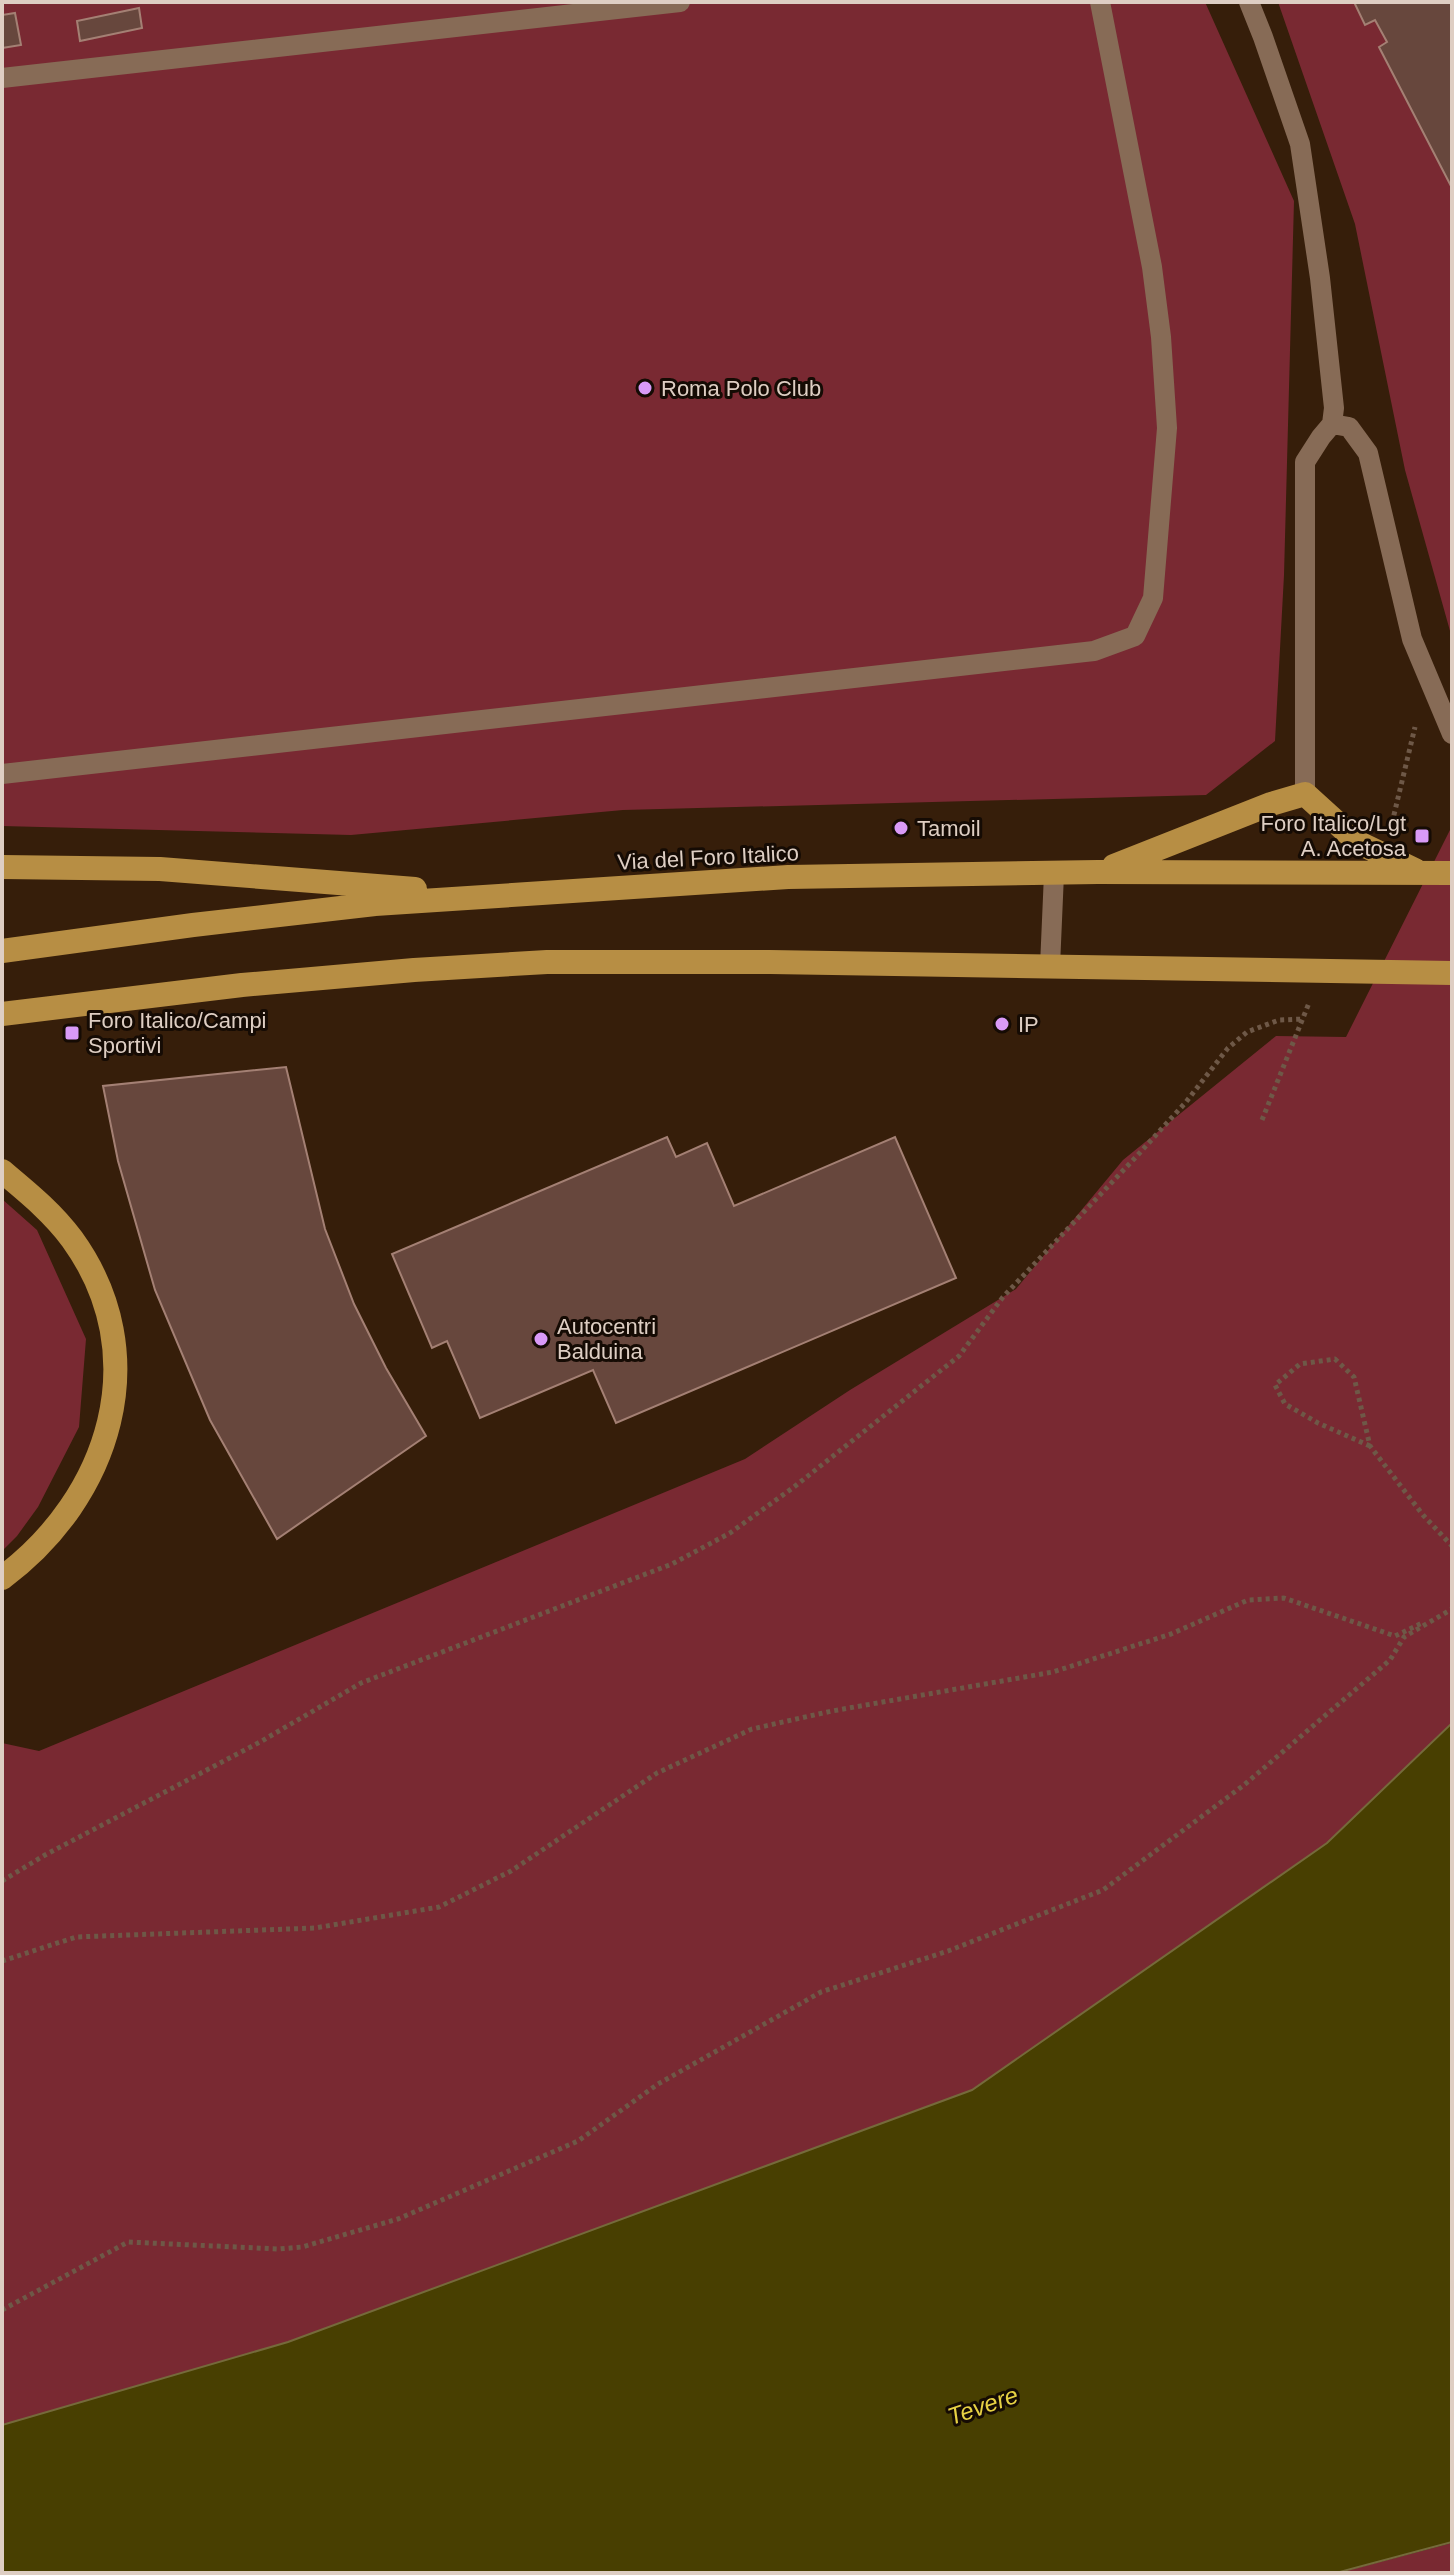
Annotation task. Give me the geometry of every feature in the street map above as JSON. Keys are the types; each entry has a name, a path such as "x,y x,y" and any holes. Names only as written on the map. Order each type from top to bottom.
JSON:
{"highway":[{"path":"1098,872 1271,804 1305,794 1359,843 1421,873"},
{"path":"2,867 160,869 502,896"},
{"name":"Via del Foro Italico","path":"2,951 375,904 788,877 1098,872 1452,873"},
{"path":"2,1014 242,985 547,962 1452,973"},
{"path":"2,1171 49,1212 73,1240 92,1272 103,1300 117,1357 112,1413 104,1441 84,1487 35,1553 2,1578"}],"street":[{"path":"2,78 680,2"},
{"path":"2,774 1094,651 1135,636 1153,598 1167,428 1161,337 1152,267 1100,2"},
{"path":"1249,2 1300,144 1320,278 1334,408 1332,424 1305,462 1305,794"},
{"path":"1332,424 1349,427 1368,453 1412,639 1452,734"},
{"path":"1050,966 1054,874"}],"path":[{"path":"1392,825 1427,676"},
{"path":"1262,1120 1308,1011 1314,971"},
{"path":"2,1881 45,1855 260,1742 361,1683 672,1564 730,1533 794,1487 959,1356 1003,1297 1186,1102 1228,1048 1247,1032 1279,1020 1304,1019"},
{"path":"1370,1446 1318,1423 1285,1404 1275,1385 1300,1364 1335,1359 1354,1377 1370,1446 1423,1515 1452,1546"},
{"path":"2,1961 76,1937 315,1928 439,1907 511,1871 657,1773 752,1729 832,1711 1053,1672 1171,1634 1248,1600 1284,1598 1395,1636 1452,1609 1404,1637 1390,1660 1244,1785 1103,1890 948,1951 821,1992 658,2084 578,2141 398,2219 302,2247 279,2249 128,2242 2,2310"}],"shaded area":[{"name":"Roma Polo Club","path":"2,2 1205,2 1294,201 1284,575 1275,741 1206,795 623,810 351,835 2,826"},
{"path":"1278,2 1452,2 1452,638 1405,470 1355,224"},
{"path":"1452,826 1452,1723 1327,1843 972,2090 288,2342 2,2425 2,1743 39,1751 745,1459 850,1390 1016,1289 1123,1160 1276,1036 1346,1037"},
{"path":"2,1199 37,1230 86,1339 79,1427 38,1507 2,1551"},
{"path":"1452,2543 1452,2573 1338,2573"}],"water":[{"name":"Tevere","path":"1452,1723 1452,2542 1336,2573 2,2573 2,2425 288,2342 972,2090 1327,1843"}],"building":[{"path":"1354,2 1452,2 1452,188 1379,47 1387,42 1375,20 1365,25"},
{"path":"139,8 142,28 80,41 77,21"},
{"path":"15,13 21,45 2,48 2,15"},
{"path":"286,1067 325,1229 354,1304 386,1368 426,1436 277,1539 210,1420 155,1290 118,1161 103,1086"},
{"path":"667,1137 676,1157 707,1143 734,1206 895,1137 956,1278 616,1423 593,1370 480,1418 447,1341 432,1348 392,1254"}],"place":[{"name":"Roma Polo Club","path":"645,388"},
{"name":"Tamoil","path":"901,828"},
{"name":"Foro Italico/Lgt A. Acetosa","path":"1422,836"},
{"name":"IP","path":"1002,1024"},
{"name":"Foro Italico/Campi Sportivi","path":"72,1033"},
{"name":"Autocentri Balduina","path":"541,1339"}]}
